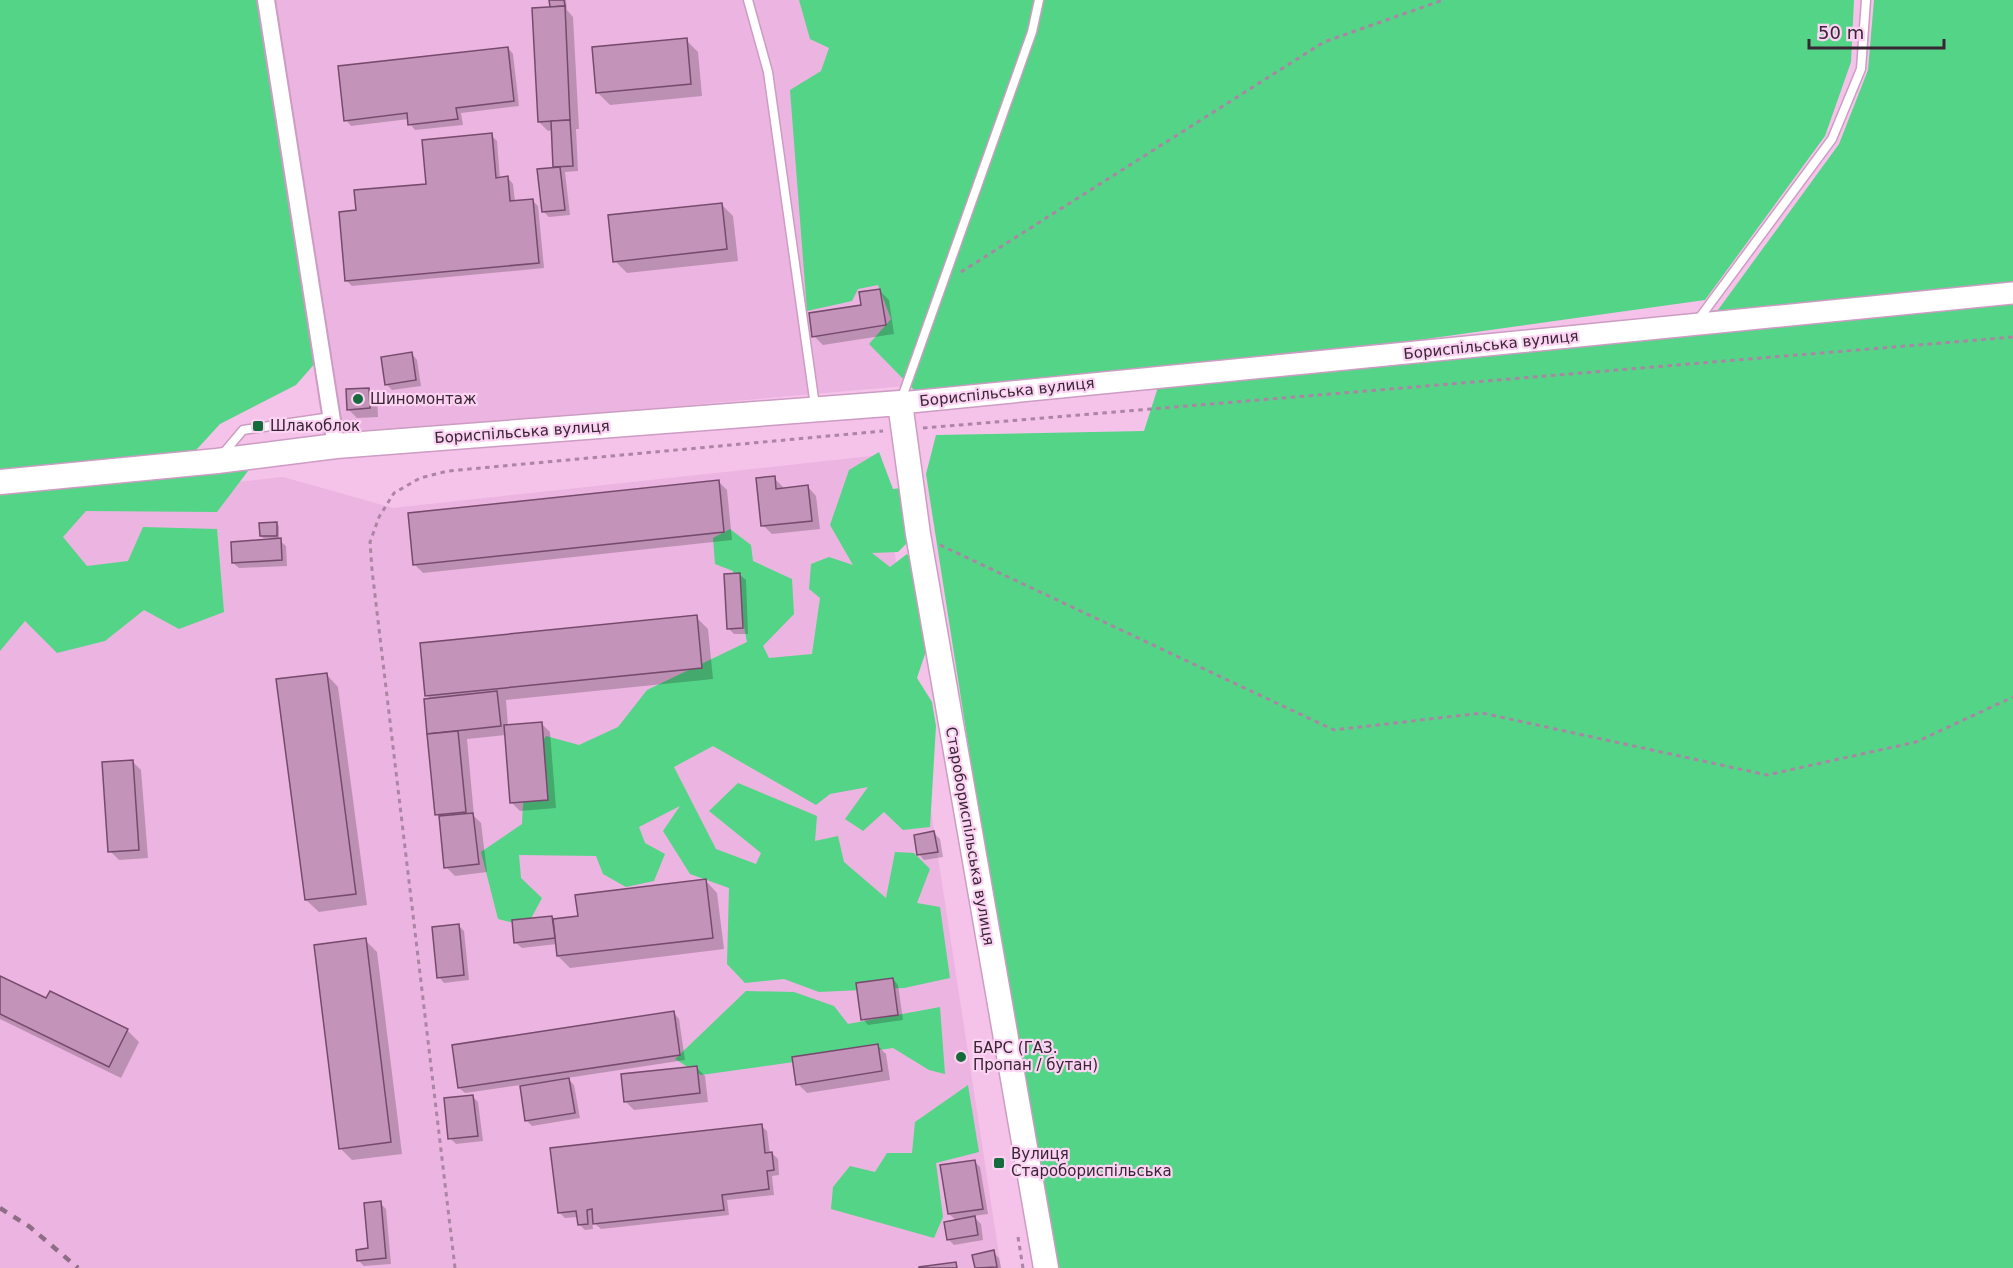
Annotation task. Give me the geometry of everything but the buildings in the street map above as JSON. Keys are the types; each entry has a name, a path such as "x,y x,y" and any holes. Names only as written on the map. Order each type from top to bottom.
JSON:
{"main road":[{"name":"Бориспільська вулиця","path":"0,482 217,461 336,446 900,403"},
{"name":"Старобориспільська вулиця","path":"900,403 918,534 1046,1268"}],"street":[{"path":"266,0 336,446"},
{"name":"Бориспільська вулиця","path":"900,403 2013,293"}],"lane":[{"path":"748,0 768,72 816,410"},
{"path":"900,403 1032,32 1039,0"},
{"path":"1694,325 1832,139 1861,69 1866,0"},
{"path":"217,461 243,430 331,417"}],"path":[{"path":"942,285 1324,42 1443,0"},
{"path":"918,534 1334,730 1482,713 1767,775 1916,742 2013,697"}],"shaded area":[{"path":"275,0 884,0 851,9 904,386 362,434 345,427 338,413"},
{"path":"881,455 934,831 1001,1268 0,1268 0,509 283,477 393,508"}],"green space":[{"path":"0,0 260,0 317,361 296,385 220,424 187,460 248,471 217,512 86,511 63,537 87,566 128,561 143,527 217,529 224,612 179,629 144,610 105,641 57,653 25,621 0,651"},
{"path":"799,0 1854,0 1851,62 1825,136 1705,300 1283,359 918,394 869,344 891,319 878,285 858,289 852,301 807,311 790,90 821,71 829,48 810,39"},
{"path":"1874,0 2013,0 2013,1268 1052,1268 926,474 936,435 1144,431 1159,384 1718,310 1839,144 1868,70"},
{"path":"879,452 893,489 909,487 914,536 898,552 872,553 890,567 907,554 919,568 929,642 917,678 932,702 936,726 930,827 903,830 884,812 863,831 845,819 868,787 830,794 816,805 713,746 674,767 716,849 756,864 761,853 709,811 738,783 817,816 815,841 838,836 844,862 886,898 895,852 914,853 930,869 917,903 940,907 950,978 904,988 819,992 784,979 745,983 727,964 729,888 690,874 663,831 680,806 639,827 645,843 665,854 654,881 626,887 603,874 596,856 519,855 521,878 542,898 527,926 498,919 481,852 522,824 531,767 546,736 579,745 618,727 647,690 747,642 733,571 715,564 713,538 730,529 751,545 753,561 792,579 794,614 763,646 769,658 812,654 820,598 809,589 811,564 829,557 853,565 830,525 849,470"},
{"path":"746,991 794,992 834,1006 848,1024 940,1007 945,1074 929,1070 893,1048 701,1075 675,1059"},
{"path":"968,1085 979,1152 936,1163 943,1217 934,1238 831,1209 833,1187 850,1166 875,1172 887,1153 912,1153 915,1122"}],"railway":[{"path":"0,1208 30,1227 78,1268"}],"place":[{"name":"Шиномонтаж","path":"358,399"},
{"name":"Шлакоблок","path":"258,426"},
{"name":"БАРС (ГАЗ. Пропан / бутан)","path":"961,1057"},
{"name":"Вулиця Старобориспільська","path":"999,1163"}]}
